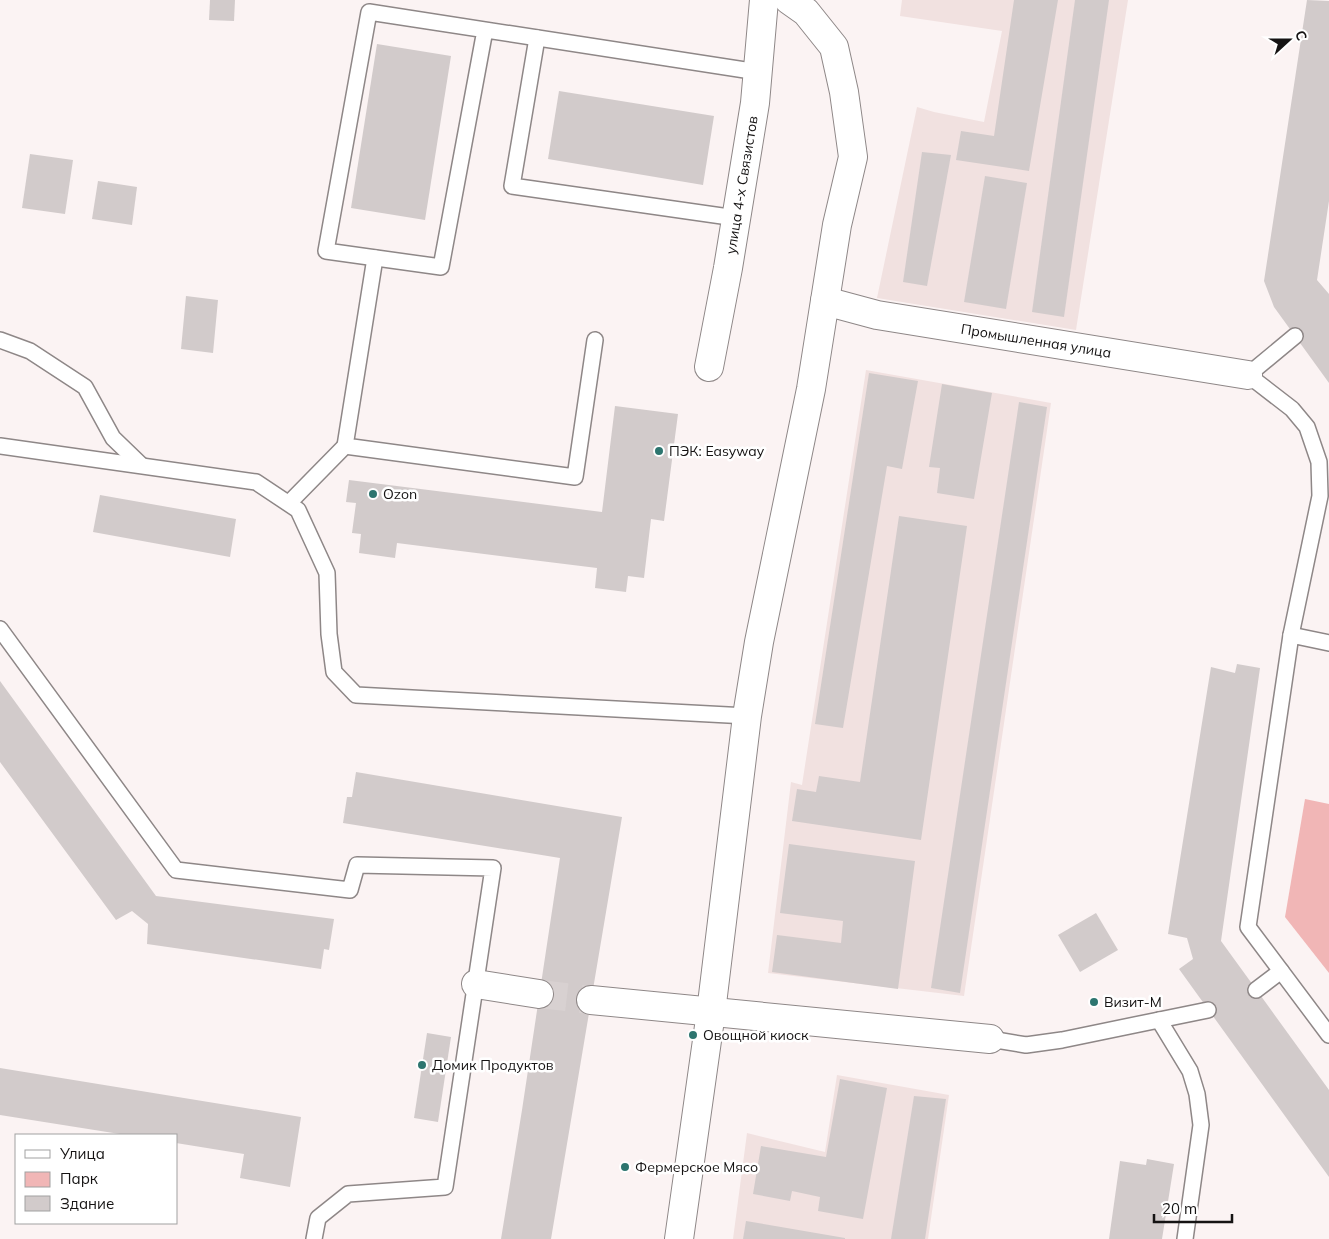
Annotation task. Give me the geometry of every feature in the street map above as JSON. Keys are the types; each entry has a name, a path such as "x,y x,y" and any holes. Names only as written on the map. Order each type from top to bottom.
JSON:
{"street":[{"name":"улица 4-х Связистов","path":"709,367 755,103 764,0"},
{"path":"679,1239 711,1012 747,716 759,642 811,389 837,226 853,157 844,92 834,47 806,12 789,0"},
{"name":"Промышленная улица","path":"825,301 877,315 1248,375"},
{"path":"476,984 539,994"},
{"path":"591,1000 990,1039"}],"lane":[{"path":"485,30 441,267 326,251 369,12 758,72"},
{"path":"537,38 512,186 736,218"},
{"path":"289,504 345,446 375,258"},
{"path":"1296,336 1248,375 1292,409 1307,427 1319,462 1320,496 1291,635 1248,927 1329,1035"},
{"path":"0,340 30,351 85,387 113,438 141,464"},
{"path":"345,446 575,477 595,340"},
{"path":"0,446 141,464 256,482 298,510 327,573 329,634 334,672 356,695 747,716"},
{"path":"0,629 176,870 350,890 356,865 493,868 444,1188 348,1194 318,1218 314,1239"},
{"path":"1291,635 1329,643"},
{"path":"1256,990 1281,971"},
{"path":"990,1039 1026,1044 1062,1040 1208,1010"},
{"path":"1159,1020 1190,1071 1197,1094 1201,1125 1185,1239"}],"shaded area":[{"path":"902,0 1128,0 1076,330 877,298 917,107 984,122 1002,31 900,16"},
{"path":"866,370 1051,403 964,996 768,973 791,782 802,785"},
{"path":"837,1075 949,1095 928,1239 733,1239 747,1133 825,1152"}],"green space":[{"path":"1305,799 1329,804 1329,973 1285,917"}],"building":[{"path":"210,0 235,0 234,21 209,20"},
{"path":"1014,0 1058,0 1029,171 956,160 961,131 994,136"},
{"path":"1075,0 1109,0 1064,317 1032,312"},
{"path":"1307,0 1329,1 1329,201 1317,280 1329,294 1329,383 1274,307 1264,281"},
{"path":"377,44 451,56 425,220 351,208"},
{"path":"559,91 714,116 703,185 548,159"},
{"path":"922,152 951,155 927,286 903,282"},
{"path":"30,154 73,160 65,214 22,208"},
{"path":"985,176 1027,183 1006,309 964,302"},
{"path":"98,181 137,187 132,225 92,219"},
{"path":"186,296 218,300 213,353 181,349"},
{"path":"869,373 918,381 902,469 887,466 843,728 815,724"},
{"path":"942,384 992,393 974,499 937,493 940,468 929,467"},
{"path":"1019,402 1047,407 960,993 931,988"},
{"path":"615,406 678,414 664,521 651,519 644,578 628,576 626,592 595,588 597,568 397,543 395,558 359,553 361,534 352,533 356,503 346,502 349,480 602,512"},
{"path":"100,495 236,519 230,557 93,532"},
{"path":"899,516 967,526 921,840 792,821 797,789 816,792 819,776 860,782"},
{"path":"1237,664 1260,668 1221,941 1329,1090 1329,1177 1179,969 1193,959 1187,938 1168,934 1211,667 1235,673"},
{"path":"0,681 156,896 334,919 329,950 324,949 321,969 147,944 148,924 132,911 116,920 0,762"},
{"path":"356,772 622,817 551,1239 501,1239 560,858 343,823 347,797 352,797"},
{"path":"789,844 915,861 898,989 772,972 777,935 841,943 843,921 780,913"},
{"path":"1096,913 1118,950 1080,972 1058,935"},
{"path":"427,1033 451,1037 438,1122 414,1118"},
{"path":"0,1068 301,1117 290,1187 240,1178 244,1154 178,1143 178,1134 120,1134 0,1115"},
{"path":"840,1079 887,1088 863,1219 818,1211 820,1197 792,1191 790,1201 753,1194 761,1146 826,1157"},
{"path":"914,1096 946,1099 925,1239 891,1239"},
{"path":"1147,1159 1174,1164 1162,1239 1109,1239 1120,1161 1146,1165"},
{"path":"746,1221 845,1238 845,1239 743,1239"}],"tunnel":[{"path":"539,994 591,1000"}],"place":[{"name":"ПЭК: Easyway","path":"659,451"},
{"name":"Ozon","path":"373,494"},
{"name":"Визит-М","path":"1094,1002"},
{"name":"Овощной киоск","path":"693,1035"},
{"name":"Домик Продуктов","path":"422,1065"},
{"name":"Фермерское Мясо","path":"625,1167"}]}
